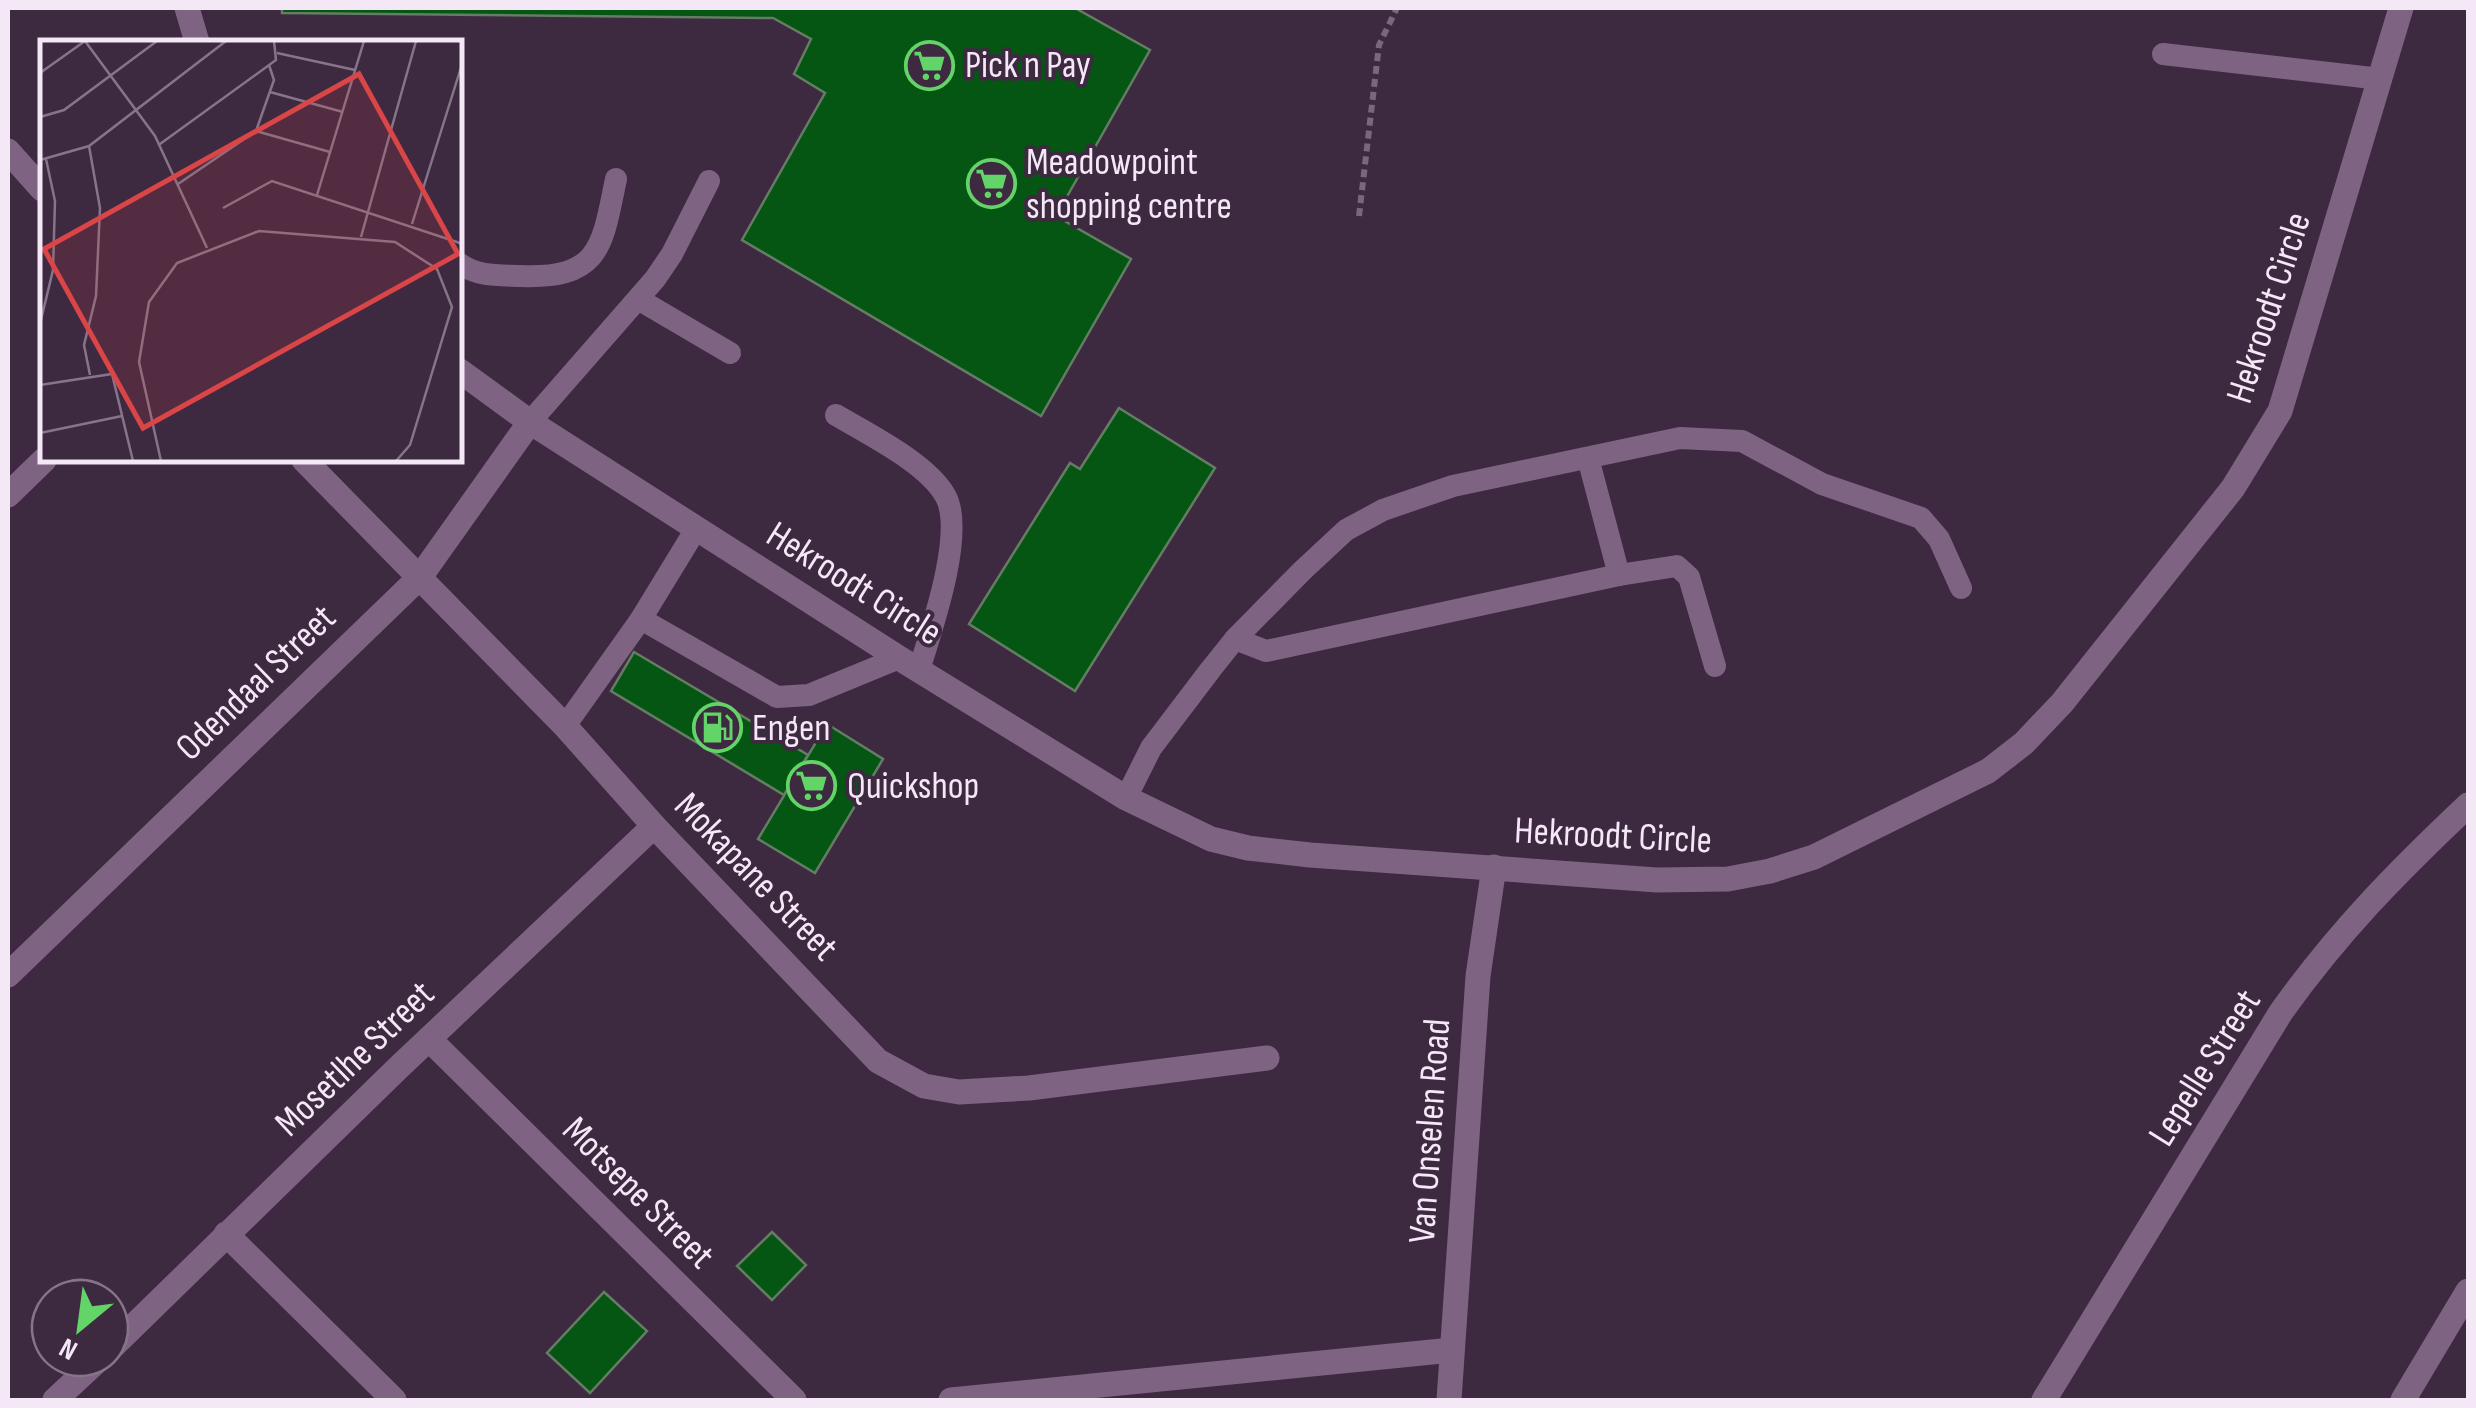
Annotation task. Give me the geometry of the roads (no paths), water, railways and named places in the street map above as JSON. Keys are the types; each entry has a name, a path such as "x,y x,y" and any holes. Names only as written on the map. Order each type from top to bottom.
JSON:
{"street":[{"path":"187,8 196,40"},
{"name":"Hekroodt Circle","path":"462,372 530,422 909,664 1126,798 1198,833 1248,848 1657,880 1728,879 1814,857 1988,771 2024,743 2062,703 2222,502 2280,411 2401,8"},
{"path":"8,151 40,186"},
{"name":"Odendaal Street","path":"8,975 420,576 530,422"},
{"path":"8,495 42,462"},
{"name":"Mokapane Street","path":"306,462 565,726 654,826 878,1061 924,1086 959,1092 1029,1088 1267,1058"},
{"name":"Lepelle Street","path":"2044,1400 2281,1012 2324,952 2390,879 2468,805"},
{"name":"Mosetlhe Street","path":"130,1329 654,826"},
{"name":"Van Onselen Road","path":"1449,1400 1478,976 1494,868"},
{"name":"Motsepe Street","path":"429,1039 794,1400"},
{"path":"226,1234 394,1400"},
{"path":"2403,1400 2468,1291"},
{"path":"950,1400 1452,1350"},
{"path":"56,1400 79,1378"}],"lane":[{"path":"2162,54 2381,78"},
{"path":"462,265 482,275 540,277 573,271 588,261 602,242 616,179"},
{"path":"530,422 638,299 672,254 709,182"},
{"path":"638,299 730,353"},
{"path":"642,619 777,697 809,696 909,664 938,609 952,541 947,498 914,462 836,415"},
{"path":"1126,798 1151,748 1236,639 1346,530 1383,510 1453,486 1680,438 1742,441 1822,484 1921,518 1939,538 1961,588"},
{"path":"1588,458 1619,575"},
{"path":"565,726 642,619 696,529"},
{"path":"1236,639 1266,651 1677,566 1684,570 1716,666"}],"place":[{"name":"Pick n Pay","path":"930,65"},
{"name":"Meadowpoint shopping centre","path":"991,184"},
{"name":"Engen","path":"717,728"},
{"name":"Quickshop","path":"812,786"}]}
